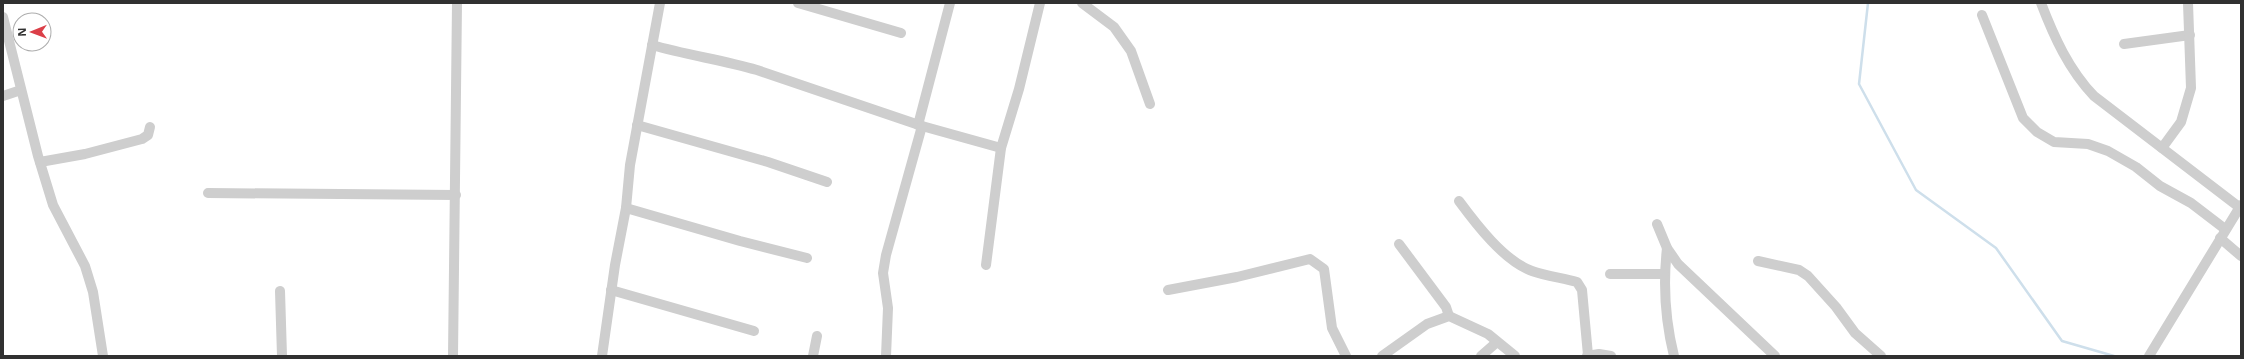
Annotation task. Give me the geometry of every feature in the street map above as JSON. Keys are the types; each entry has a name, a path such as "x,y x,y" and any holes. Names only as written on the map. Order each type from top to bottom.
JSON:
{"street":[{"path":"454,356 457,3"},
{"path":"602,356 611,290 626,208 637,125 660,3"},
{"path":"798,3 901,33"},
{"path":"886,356 888,308 883,273 886,255 920,126 950,3"},
{"path":"986,265 1001,148 1040,3"},
{"path":"1082,3 1114,28 1131,51 1150,104"},
{"path":"2042,3 2064,55 2081,82 2094,96 2240,206 2149,356"},
{"path":"2162,148 2181,122 2191,88 2188,3"},
{"path":"1982,15 2023,118 2037,132 2054,142 2088,144 2108,151 2136,167 2160,186 2191,203 2223,233 2241,256"},
{"path":"3,17 40,162 53,205 85,266 93,292 103,356"},
{"path":"2124,44 2190,35"},
{"path":"652,45 683,54 729,62 757,70 920,126 1001,148"},
{"path":"3,96 21,90"},
{"path":"637,125 768,162 827,182"},
{"path":"40,162 85,154 142,139 148,135 150,127"},
{"path":"208,193 456,195"},
{"path":"1459,201 1480,228 1513,260 1531,271 1577,282 1582,290 1588,355 1611,356"},
{"path":"626,208 740,241 807,258"},
{"path":"1657,224 1666,248 1678,264 1775,356"},
{"path":"1399,244 1446,307 1449,316"},
{"path":"1666,248 1664,274 1668,331 1674,356"},
{"path":"1168,290 1237,277 1310,260 1324,269 1332,328 1346,356"},
{"path":"1758,261 1799,270 1808,276 1836,307 1855,333 1881,356"},
{"path":"1610,274 1664,274"},
{"path":"611,290 754,331"},
{"path":"280,291 282,356"},
{"path":"1382,356 1427,324 1449,316 1488,334 1515,356"},
{"path":"813,356 817,336"},
{"path":"1481,356 1497,342"}],"waterway":[{"path":"1868,3 1859,84 1916,190 1996,248 2062,341 2114,356"}]}
